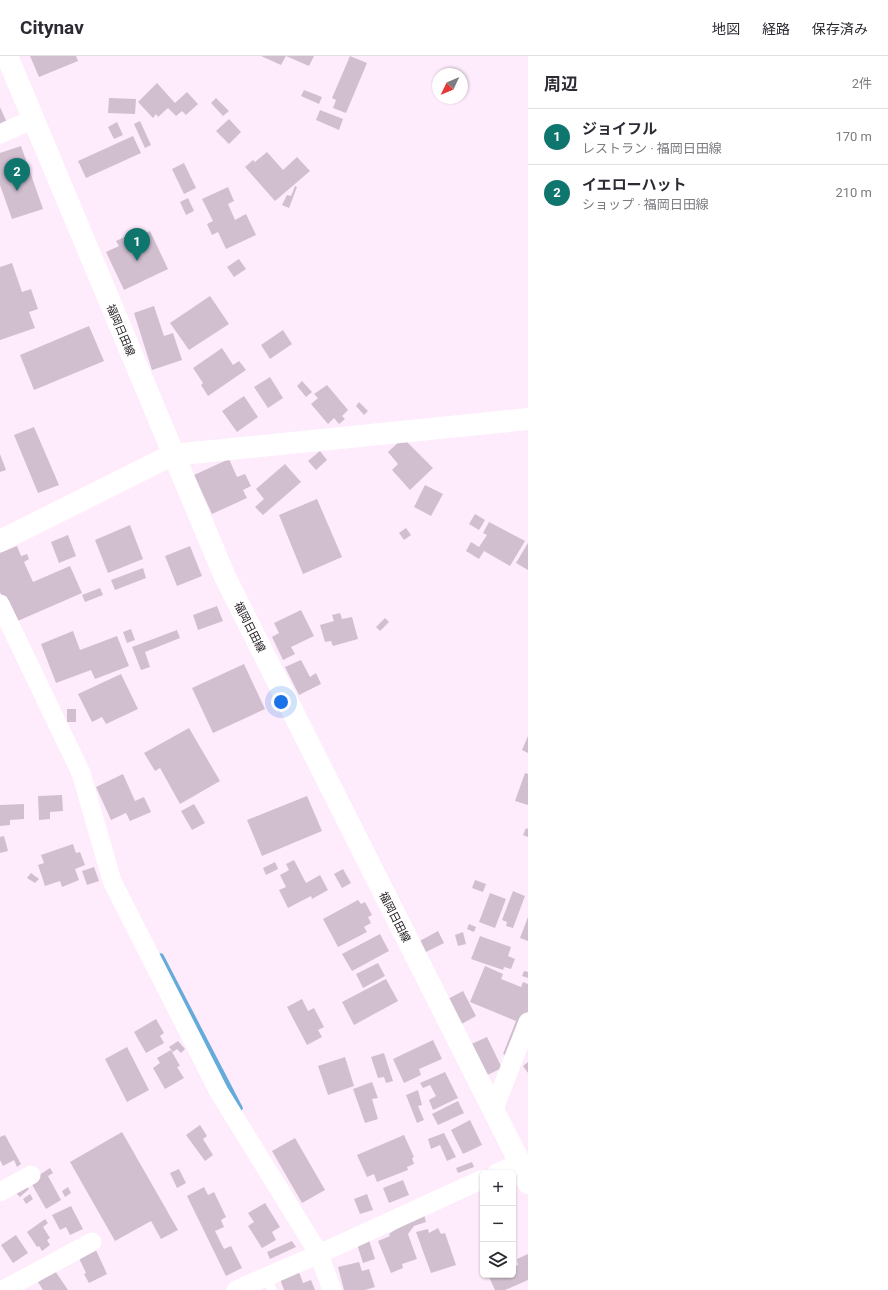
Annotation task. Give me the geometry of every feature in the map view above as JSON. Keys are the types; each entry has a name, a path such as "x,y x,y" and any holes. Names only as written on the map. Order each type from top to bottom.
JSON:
{"main road":[{"name":"福岡日田線","path":"6,56 172,455 225,577 520,1163 528,1183"},
{"path":"1,538 172,455 528,419"}],"street":[{"path":"0,134 33,119"},
{"path":"0,604 81,773 112,881 219,1092 319,1254 332,1290"},
{"path":"493,1111 528,1022"},
{"path":"504,1170 520,1163"},
{"path":"0,1192 31,1175"},
{"path":"236,1290 270,1283 319,1254 480,1180"},
{"path":"3,1290 92,1242"}],"building":[{"path":"30,56 76,56 78,61 39,77"},
{"path":"261,56 286,56 281,65"},
{"path":"286,56 314,56 309,66"},
{"path":"350,56 367,63 346,113 333,108 336,100 332,98"},
{"path":"157,83 175,103 187,92 198,104 186,115 182,111 176,116 168,108 158,117 156,114 153,118 138,102"},
{"path":"304,90 322,97 319,104 301,96"},
{"path":"109,98 136,99 135,114 108,113"},
{"path":"216,98 229,111 223,116 211,103"},
{"path":"0,107 8,125 0,129"},
{"path":"320,110 343,119 339,130 316,120"},
{"path":"229,119 241,132 229,144 216,131"},
{"path":"140,121 151,145 145,148 134,124"},
{"path":"117,122 123,135 114,139 108,127"},
{"path":"133,136 141,153 86,178 78,161"},
{"path":"21,146 43,209 12,219 0,185 0,153"},
{"path":"267,152 283,170 297,157 310,171 275,201 245,167 253,160 255,162"},
{"path":"184,163 196,188 184,194 172,169"},
{"path":"295,186 297,187 289,208 282,205 287,195 291,196"},
{"path":"228,187 234,201 228,204 235,220 246,214 256,235 226,249 218,232 212,235 207,224 213,221 202,199"},
{"path":"188,198 194,211 186,215 180,202"},
{"path":"137,231 139,236 150,231 168,269 124,290 106,252 119,246 116,241"},
{"path":"239,259 246,269 234,277 227,267"},
{"path":"12,263 22,292 31,289 38,309 29,312 35,328 0,340 0,267"},
{"path":"210,296 229,324 189,350 170,323"},
{"path":"154,306 164,336 173,333 182,360 152,370 134,313"},
{"path":"89,326 104,361 34,390 20,355"},
{"path":"283,330 292,344 270,359 261,345"},
{"path":"222,348 233,365 239,361 246,370 208,396 201,385 203,383 193,368"},
{"path":"270,377 283,398 268,408 254,387"},
{"path":"302,381 312,392 306,397 297,386"},
{"path":"327,385 348,410 342,416 345,419 339,424 334,418 328,424 311,404 318,398 314,394"},
{"path":"244,396 258,417 237,432 222,411"},
{"path":"359,402 368,411 364,415 356,406"},
{"path":"34,427 59,485 38,493 14,435"},
{"path":"403,438 433,468 410,490 392,470 398,464 388,452"},
{"path":"320,451 327,460 316,470 308,461"},
{"path":"0,454 6,470 0,472"},
{"path":"229,459 237,477 245,474 251,486 243,490 247,498 212,514 194,475"},
{"path":"285,464 301,482 263,515 255,507 264,499 256,489"},
{"path":"425,485 443,494 431,516 414,507"},
{"path":"317,499 342,557 303,574 279,515"},
{"path":"475,514 485,520 479,530 469,524"},
{"path":"489,522 525,541 510,566 484,551 479,559 466,551 471,542 479,547 487,535 483,533"},
{"path":"130,525 143,559 108,573 95,540"},
{"path":"406,528 411,535 404,540 399,533"},
{"path":"68,535 76,556 59,563 51,542"},
{"path":"528,543 528,570 516,563"},
{"path":"17,546 21,556 27,554 29,559 24,562 33,582 70,566 82,593 13,623 0,592 0,553"},
{"path":"190,546 202,576 177,586 165,556"},
{"path":"143,568 146,578 115,590 111,580"},
{"path":"100,588 103,595 85,602 82,595"},
{"path":"217,606 223,621 198,630 193,615"},
{"path":"301,610 314,636 291,647 295,654 283,660 272,637 279,633 274,623"},
{"path":"340,613 342,619 352,617 358,639 333,646 331,641 325,642 320,625 334,621 332,615"},
{"path":"385,618 389,622 380,631 376,627"},
{"path":"131,629 135,640 127,643 123,632"},
{"path":"177,630 180,638 145,652 150,667 141,670 132,647"},
{"path":"73,631 80,650 117,636 129,666 95,679 91,670 56,683 41,644"},
{"path":"301,660 310,677 316,673 321,684 299,695 285,667"},
{"path":"244,664 265,709 213,733 192,688"},
{"path":"121,674 138,709 106,724 102,717 92,722 78,694"},
{"path":"67,709 76,709 76,722 67,722"},
{"path":"189,728 220,781 180,804 160,768 155,771 144,753"},
{"path":"528,736 528,753 522,750"},
{"path":"525,773 528,774 528,805 515,801"},
{"path":"123,774 135,801 144,797 151,812 130,821 126,813 111,820 96,787"},
{"path":"62,795 63,811 50,812 50,819 39,820 38,796"},
{"path":"307,796 322,831 262,856 247,820"},
{"path":"24,804 24,819 10,820 10,825 0,826 0,805"},
{"path":"194,804 205,823 192,830 181,811"},
{"path":"526,828 528,829 528,837 523,835"},
{"path":"4,836 8,851 0,853 0,837"},
{"path":"73,844 76,853 80,852 85,865 75,869 79,880 62,887 60,881 45,886 38,865 44,863 41,855"},
{"path":"294,860 306,883 320,875 328,890 312,899 311,896 288,908 279,890 286,887 280,875 289,870 286,864"},
{"path":"275,862 278,869 266,875 263,868"},
{"path":"94,867 99,881 87,885 82,871"},
{"path":"343,869 351,883 342,888 334,874"},
{"path":"31,873 39,879 35,883 27,878"},
{"path":"475,880 486,884 483,892 472,888"},
{"path":"513,891 525,896 513,928 506,926 507,922 502,920"},
{"path":"490,893 506,899 495,928 479,922"},
{"path":"358,900 361,904 365,902 372,915 368,917 371,923 364,927 367,932 338,947 323,919"},
{"path":"528,917 528,941 520,938"},
{"path":"469,924 476,927 474,932 467,929"},
{"path":"438,931 444,943 422,954 416,943"},
{"path":"463,932 466,944 458,946 455,935"},
{"path":"380,934 389,951 352,971 342,954"},
{"path":"480,936 511,947 508,956 515,959 511,969 504,967 503,970 471,959"},
{"path":"378,963 385,976 363,988 356,974"},
{"path":"485,966 503,974 501,979 521,987 523,982 528,984 528,1011 510,1057 503,1054 516,1021 470,1002"},
{"path":"524,971 528,972 528,978 522,976"},
{"path":"386,979 398,1001 354,1025 342,1002"},
{"path":"463,991 476,1016 458,1026 444,1001"},
{"path":"302,999 308,1011 314,1008 324,1027 318,1030 322,1037 307,1045 287,1007"},
{"path":"156,1019 164,1033 160,1036 164,1043 146,1053 134,1032"},
{"path":"487,1037 502,1068 483,1077 467,1046"},
{"path":"433,1040 442,1059 419,1069 421,1075 404,1083 393,1059"},
{"path":"178,1041 185,1049 181,1053 177,1049 173,1052 169,1047"},
{"path":"127,1047 149,1090 127,1102 105,1059"},
{"path":"171,1050 180,1066 177,1067 184,1078 165,1089 153,1068 160,1063 157,1058"},
{"path":"384,1053 393,1081 386,1083 384,1077 378,1078 371,1057"},
{"path":"345,1057 354,1086 328,1095 318,1066"},
{"path":"528,1062 528,1073 523,1066"},
{"path":"445,1072 458,1098 433,1110 429,1100 436,1096 430,1085 423,1088 420,1083"},
{"path":"372,1082 378,1098 372,1099 378,1119 365,1123 353,1089"},
{"path":"418,1090 422,1105 418,1106 424,1120 417,1123 406,1095"},
{"path":"458,1101 464,1113 438,1125 432,1114"},
{"path":"470,1120 482,1145 463,1154 451,1130"},
{"path":"200,1125 207,1136 203,1139 213,1155 205,1161 186,1135"},
{"path":"122,1132 178,1230 161,1239 151,1221 115,1241 70,1162"},
{"path":"444,1133 456,1157 447,1161 440,1145 431,1149 428,1139"},
{"path":"5,1135 21,1164 17,1167 14,1160 3,1166 0,1160 0,1137"},
{"path":"404,1135 414,1157 412,1158 414,1164 407,1167 408,1170 377,1182 374,1174 367,1177 357,1155"},
{"path":"295,1138 325,1190 302,1203 272,1151"},
{"path":"472,1162 474,1167 458,1173 456,1168"},
{"path":"50,1168 53,1173 48,1176 61,1200 46,1209 30,1181"},
{"path":"179,1169 186,1183 177,1188 170,1173"},
{"path":"403,1180 409,1195 389,1203 383,1188"},
{"path":"26,1185 29,1189 20,1197 16,1193"},
{"path":"68,1187 71,1193 65,1197 62,1191"},
{"path":"204,1187 208,1195 214,1192 226,1217 221,1220 224,1227 215,1231 224,1249 231,1246 242,1268 226,1276 187,1196"},
{"path":"30,1194 33,1199 26,1204 23,1199"},
{"path":"367,1194 373,1210 360,1214 354,1199"},
{"path":"265,1203 280,1227 272,1232 276,1240 262,1248 248,1226 254,1222 248,1213"},
{"path":"71,1206 83,1229 70,1235 66,1227 60,1230 52,1215"},
{"path":"423,1211 426,1222 414,1226 408,1234 417,1259 402,1264 403,1268 391,1273 378,1241 390,1236 389,1234"},
{"path":"45,1219 48,1223 43,1227 50,1238 47,1240 50,1245 42,1251 39,1246 37,1247 27,1232"},
{"path":"438,1228 441,1234 445,1233 456,1265 431,1273 416,1232 428,1229 429,1233"},
{"path":"16,1235 28,1253 13,1263 1,1245"},
{"path":"369,1240 375,1259 363,1263 357,1244"},
{"path":"292,1241 296,1247 270,1259 267,1252"},
{"path":"95,1248 107,1274 89,1283 84,1274 86,1273 78,1256"},
{"path":"528,1254 528,1280 505,1290 495,1290 489,1278 516,1278 516,1266 518,1265 517,1259"},
{"path":"359,1262 362,1271 369,1269 375,1287 365,1290 344,1290 338,1267"},
{"path":"51,1265 68,1290 43,1290 38,1282 44,1278"},
{"path":"299,1272 303,1283 311,1280 315,1290 284,1290 280,1279"}],"waterway":[{"path":"161,956 240,1108"}],"place":[{"name":"イエローハット","path":"17,191"},
{"name":"ジョイフル","path":"137,261"}]}
